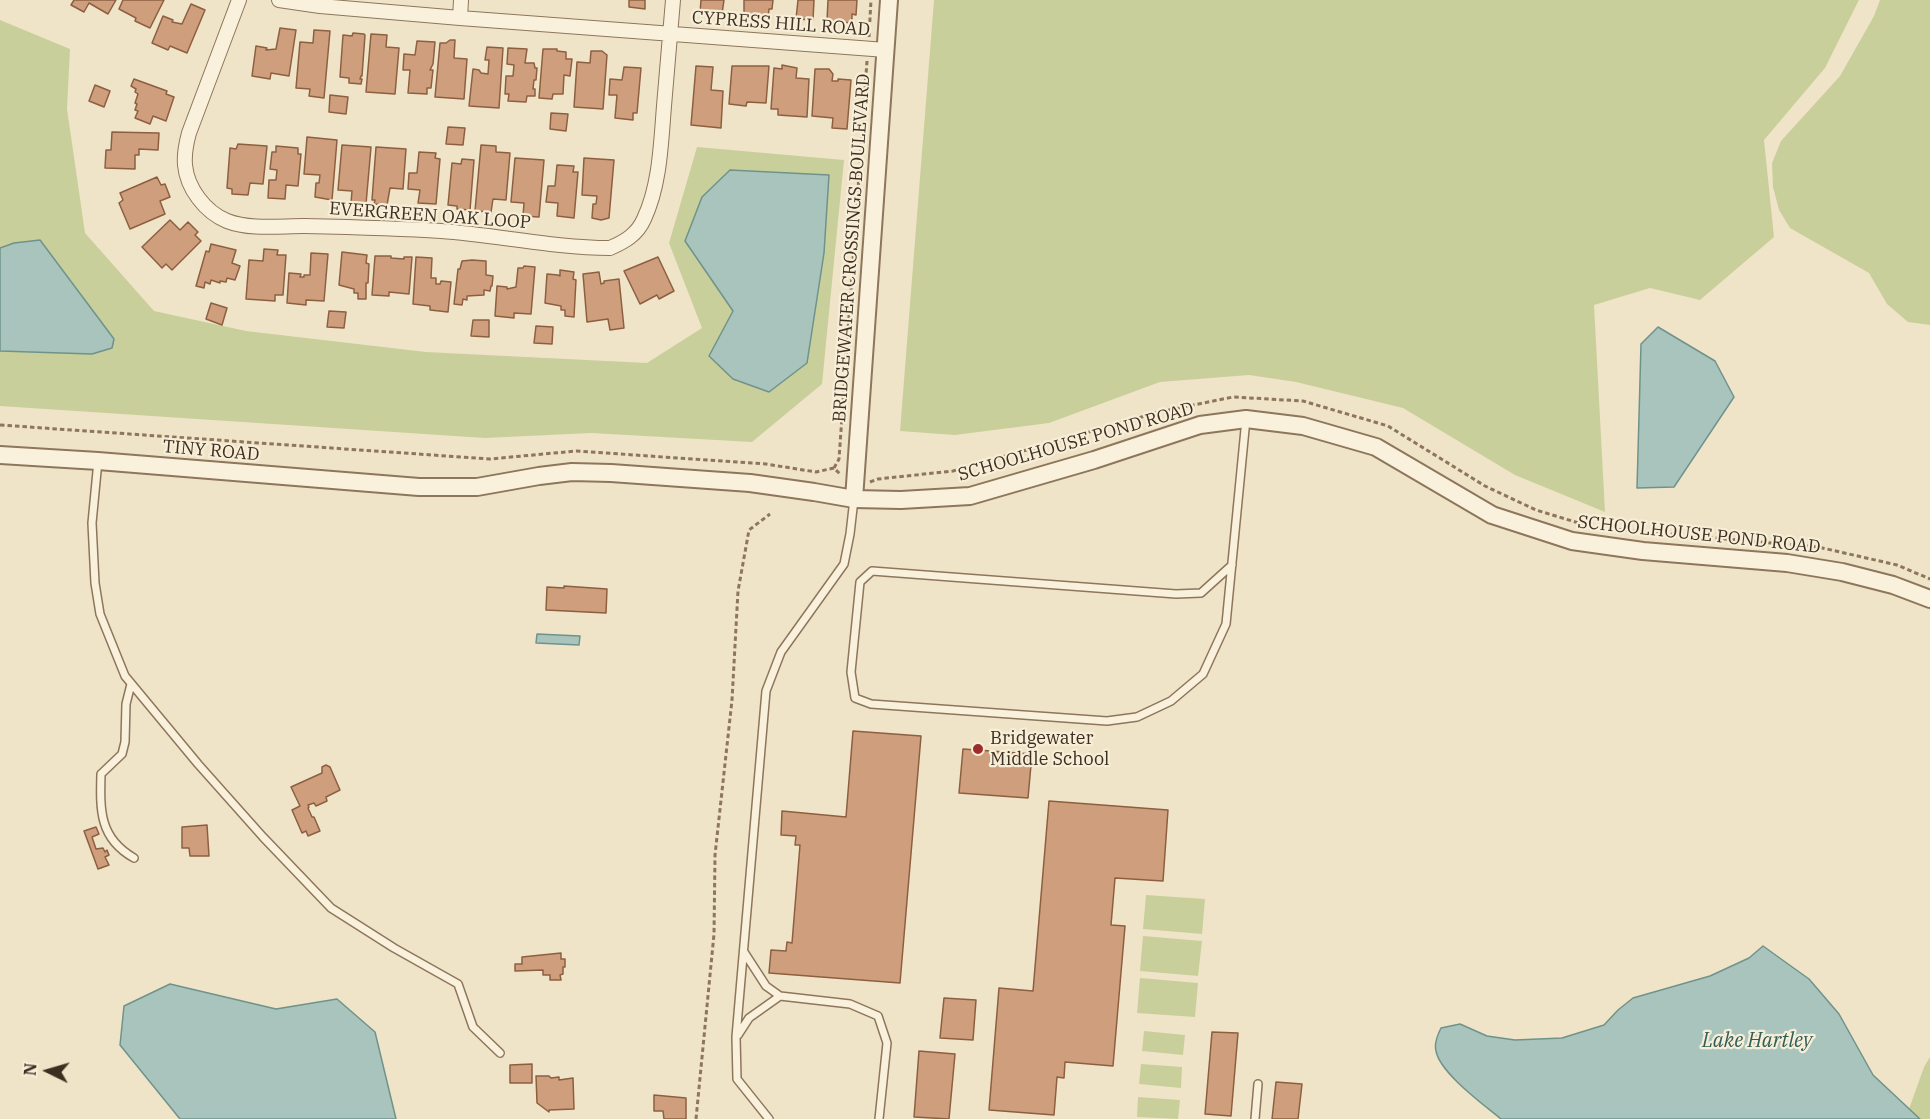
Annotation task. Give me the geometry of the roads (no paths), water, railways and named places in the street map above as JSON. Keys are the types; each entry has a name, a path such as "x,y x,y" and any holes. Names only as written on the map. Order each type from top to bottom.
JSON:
{"street":[{"name":"EVERGREEN OAK LOOP","path":"239,0 189,133 185,152 189,184 212,212 226,220 245,225 442,231 595,248 610,248 625,242 644,220 656,178 661,143 673,0"},
{"name":"CYPRESS HILL ROAD","path":"279,0 320,6 460,18 886,50"},
{"path":"460,18 462,0"},
{"name":"BRIDGEWATER CROSSINGS BOULEVARD","path":"854,499 890,0"},
{"name":"SCHOOLHOUSE POND ROAD","path":"419,487 477,487 572,472 750,483 854,499 901,500 970,496 1094,460 1200,425 1246,419 1303,426 1376,447 1492,515 1572,541 1643,551 1787,563 1820,568 1893,585 1930,599"},
{"name":"TINY ROAD","path":"0,455 419,487"}],"lane":[{"path":"1232,566 1201,593 1176,594 872,571 860,582 851,672 855,698 871,704 1107,721 1137,717 1171,701 1203,674 1226,624 1232,566 1246,419"},
{"path":"98,461 92,523 96,593 100,614 125,676 198,764 331,908 394,948 458,984 474,1027 500,1053"},
{"path":"769,1119 737,1079 736,1037 766,691 781,652 844,564 854,499"},
{"path":"131,684 126,704 125,742 122,754 101,774 99,800 102,817 112,839 119,849 134,858"},
{"path":"744,952 766,986 780,996 850,1004 878,1016 887,1043 879,1119"},
{"path":"736,1037 749,1018 780,996"},
{"path":"1255,1119 1258,1084"}],"water":[{"path":"730,170 829,175 824,253 807,363 769,392 733,379 709,356 733,311 685,241 702,197"},
{"path":"40,240 114,339 112,348 92,354 0,351 0,248 14,243"},
{"path":"1658,327 1715,361 1734,397 1674,487 1637,488 1641,344"},
{"path":"537,634 580,636 579,645 536,643"},
{"name":"Lake Hartley","path":"1763,946 1809,979 1839,1014 1873,1075 1920,1119 1501,1119 1454,1078 1439,1060 1436,1042 1441,1028 1460,1024 1487,1036 1515,1040 1562,1038 1604,1025 1633,998 1710,976 1749,958"},
{"path":"170,984 276,1009 337,999 375,1032 396,1119 180,1119 120,1045 124,1006"}],"place":[{"name":"Bridgewater Middle School","path":"978,749"}]}
